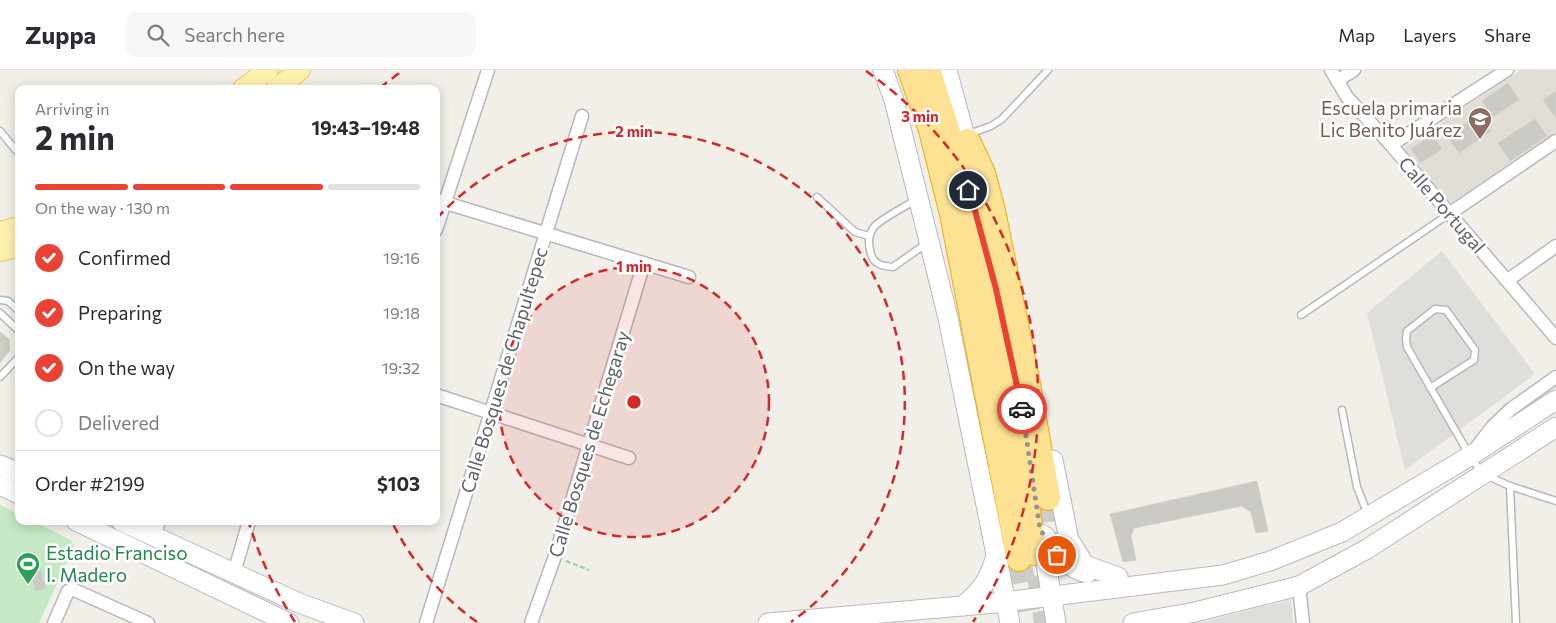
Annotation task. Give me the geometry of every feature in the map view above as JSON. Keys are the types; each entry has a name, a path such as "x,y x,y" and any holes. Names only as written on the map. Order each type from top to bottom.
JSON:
{"highway":[{"path":"900,70 925,159 952,269 970,354 986,387"},
{"path":"910,70 931,130 952,214 1019,555"},
{"path":"928,70 958,164 973,203 996,289"},
{"path":"967,138 985,179 1025,369 1048,498"},
{"path":"958,164 1007,394 1019,555"}],"main road":[{"path":"248,85 268,70"},
{"path":"281,85 300,70"},
{"path":"883,70 894,100 948,318 1019,555 1053,597 1056,623"},
{"path":"947,70 967,138 996,289 1020,399 1040,529 1057,555 1081,572 1175,582"},
{"path":"985,179 993,187 1004,222 1030,332 1046,429 1069,540 1085,565 1118,577"},
{"path":"0,232 15,228"},
{"path":"0,251 15,247"},
{"path":"768,623 1053,597 1223,575 1270,562 1342,532 1369,517 1470,456 1556,400"},
{"path":"1142,623 1196,615 1299,586 1367,550 1556,428"},
{"path":"0,464 15,471"},
{"path":"0,486 15,492"},
{"path":"84,525 291,623"},
{"path":"157,525 234,573 299,603 314,617 354,623"},
{"path":"963,606 985,585 991,572 1019,555 1040,529"},
{"path":"1010,623 1006,602 1019,555"}],"street":[{"path":"488,70 440,201 688,277"},
{"path":"1334,76 1354,70"},
{"path":"1391,144 1507,70"},
{"name":"Calle Portugal","path":"1334,76 1347,97 1391,144 1556,338"},
{"name":"Calle Bosques de Chapultepec","path":"426,623 582,116"},
{"path":"1450,214 1556,141"},
{"path":"1508,280 1556,246"},
{"name":"Calle Bosques de Echegaray","path":"531,623 555,556 644,263"},
{"path":"1470,456 1492,426 1523,399 1556,377"},
{"path":"440,396 629,458"},
{"path":"234,573 248,525"},
{"path":"1299,586 1304,623"},
{"path":"54,623 70,589 74,589 147,623"},
{"path":"291,623 299,603"}],"lane":[{"path":"967,138 1002,120 1048,70"},
{"path":"0,131 15,149"},
{"path":"817,197 855,232 869,236"},
{"path":"918,198 874,226 869,236 868,248 872,259 881,266 893,267 929,241"},
{"path":"1300,315 1450,214"},
{"path":"0,300 8,301 15,307"},
{"path":"1430,388 1474,360 1475,355 1475,350 1446,310 1440,308 1435,308 1408,331 1407,347 1430,388 1470,456 1483,474 1510,486 1556,501"},
{"path":"0,313 15,326"},
{"path":"0,376 15,361"},
{"path":"1342,410 1357,487 1369,517"},
{"path":"1510,486 1516,623"}],"path":[{"path":"555,556 589,570"}],"shaded area":[{"name":"Escuela primaria Lic Benito Juárez","path":"1521,70 1556,70 1556,132 1451,203 1403,148"},
{"path":"1442,251 1535,374 1405,470 1367,313"},
{"path":"1291,600 1293,623 1199,623 1264,606"}],"green space":[{"name":"Estadio Franciso I. Madero","path":"0,505 15,513 15,525 40,525 71,540 74,546 39,623 0,623"}],"building":[{"path":"1508,83 1519,100 1485,122 1491,131 1459,153 1447,136 1487,109 1482,101"},
{"path":"1556,91 1556,118 1543,100"},
{"path":"1535,119 1547,136 1510,161 1498,143"},
{"path":"1432,135 1442,149 1421,163 1411,149"},
{"path":"0,332 9,339 10,350 0,363"},
{"path":"1257,481 1268,531 1256,533 1251,512 1242,506 1134,528 1131,536 1136,560 1123,562 1110,514"},
{"path":"35,552 46,588 36,591 25,555"}],"tunnel":[{"path":"1048,498 1055,561"},
{"path":"1019,559 1028,611"},
{"path":"1039,575 1046,623"}],"way so far":[{"path":"1022,409 1040,529 1057,555"}],"place":[{"name":"Escuela primaria Lic Benito Juárez","path":"1480,140"},
{"name":"Estadio Franciso I. Madero","path":"28,585"}],"route":[{"path":"968,190 996,289 1022,409"}]}
